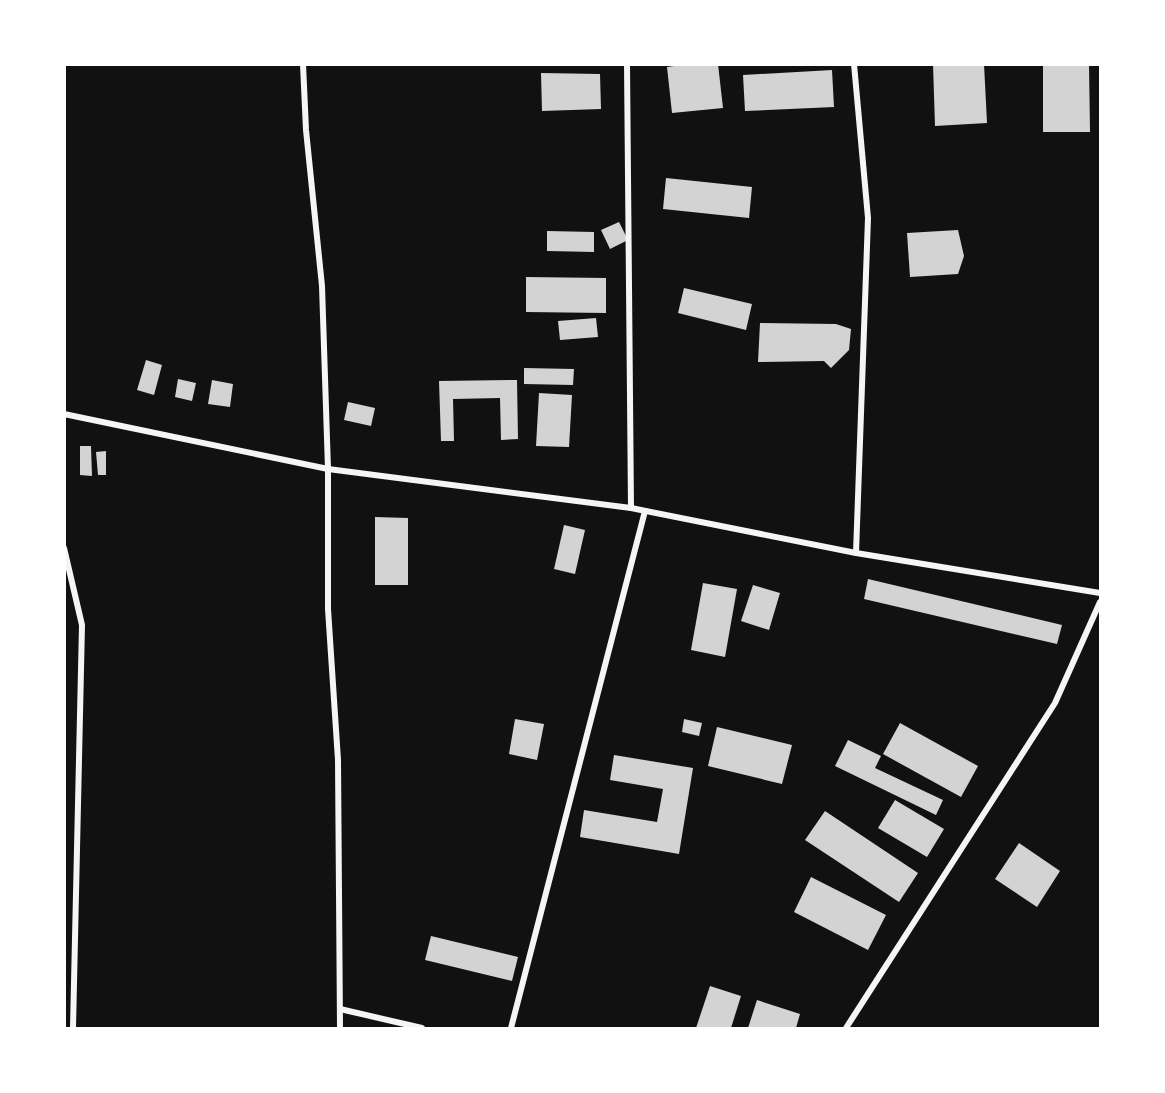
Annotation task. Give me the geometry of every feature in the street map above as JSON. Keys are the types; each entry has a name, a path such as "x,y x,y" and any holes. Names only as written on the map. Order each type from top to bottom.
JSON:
{"street":[{"path":"303,64 306,130 322,286 328,470 328,609 338,760 339,1029"},
{"path":"627,64 631,508"},
{"path":"854,64 868,218 856,553"},
{"path":"64,414 328,470 631,508 856,553 1101,593"},
{"path":"511,1029 645,511"},
{"path":"64,549 82,625 72,1029"},
{"path":"846,1029 1055,703 1101,602"},
{"path":"340,1008 422,1029"}],"building":[{"path":"718,64 723,108 672,113 667,67"},
{"path":"933,64 984,64 987,123 935,126"},
{"path":"1043,64 1089,64 1090,132 1043,132"},
{"path":"832,70 834,107 745,111 743,75"},
{"path":"541,73 600,74 601,109 542,111"},
{"path":"666,178 752,187 749,218 663,209"},
{"path":"619,222 628,240 610,249 601,230"},
{"path":"958,230 964,256 958,274 910,277 907,233"},
{"path":"547,231 594,232 594,252 547,251"},
{"path":"526,277 606,278 606,313 526,312"},
{"path":"684,288 752,304 746,330 678,313"},
{"path":"596,318 598,337 560,340 558,321"},
{"path":"760,323 836,324 851,329 849,350 831,368 824,361 758,362"},
{"path":"146,360 162,365 154,395 137,390"},
{"path":"524,368 574,369 573,385 524,384"},
{"path":"178,379 196,383 192,401 175,397"},
{"path":"212,380 233,384 230,407 208,404"},
{"path":"517,380 518,439 501,440 500,398 453,399 454,441 441,441 439,381"},
{"path":"539,393 572,395 569,447 536,446"},
{"path":"348,402 375,408 371,426 344,420"},
{"path":"80,446 91,446 92,476 80,475"},
{"path":"106,451 106,475 98,475 96,452"},
{"path":"375,517 408,518 408,585 375,585"},
{"path":"564,525 585,530 575,574 554,569"},
{"path":"868,579 1062,625 1057,644 864,599"},
{"path":"703,583 737,589 725,657 691,650"},
{"path":"753,585 780,593 769,630 741,621"},
{"path":"515,719 544,724 537,760 509,754"},
{"path":"684,719 702,723 699,736 682,732"},
{"path":"900,723 978,766 961,797 883,754"},
{"path":"717,727 792,745 782,784 708,766"},
{"path":"848,740 881,756 875,768 943,800 936,815 835,766"},
{"path":"614,755 693,768 679,854 580,837 584,810 657,822 663,789 610,780"},
{"path":"895,800 944,829 927,857 878,828"},
{"path":"825,811 918,873 899,902 805,840"},
{"path":"1019,843 1060,871 1037,907 995,879"},
{"path":"811,877 886,915 868,950 794,912"},
{"path":"431,936 518,957 512,981 425,960"},
{"path":"710,986 741,996 731,1028 696,1028"},
{"path":"757,1000 800,1014 796,1028 748,1028"}]}
